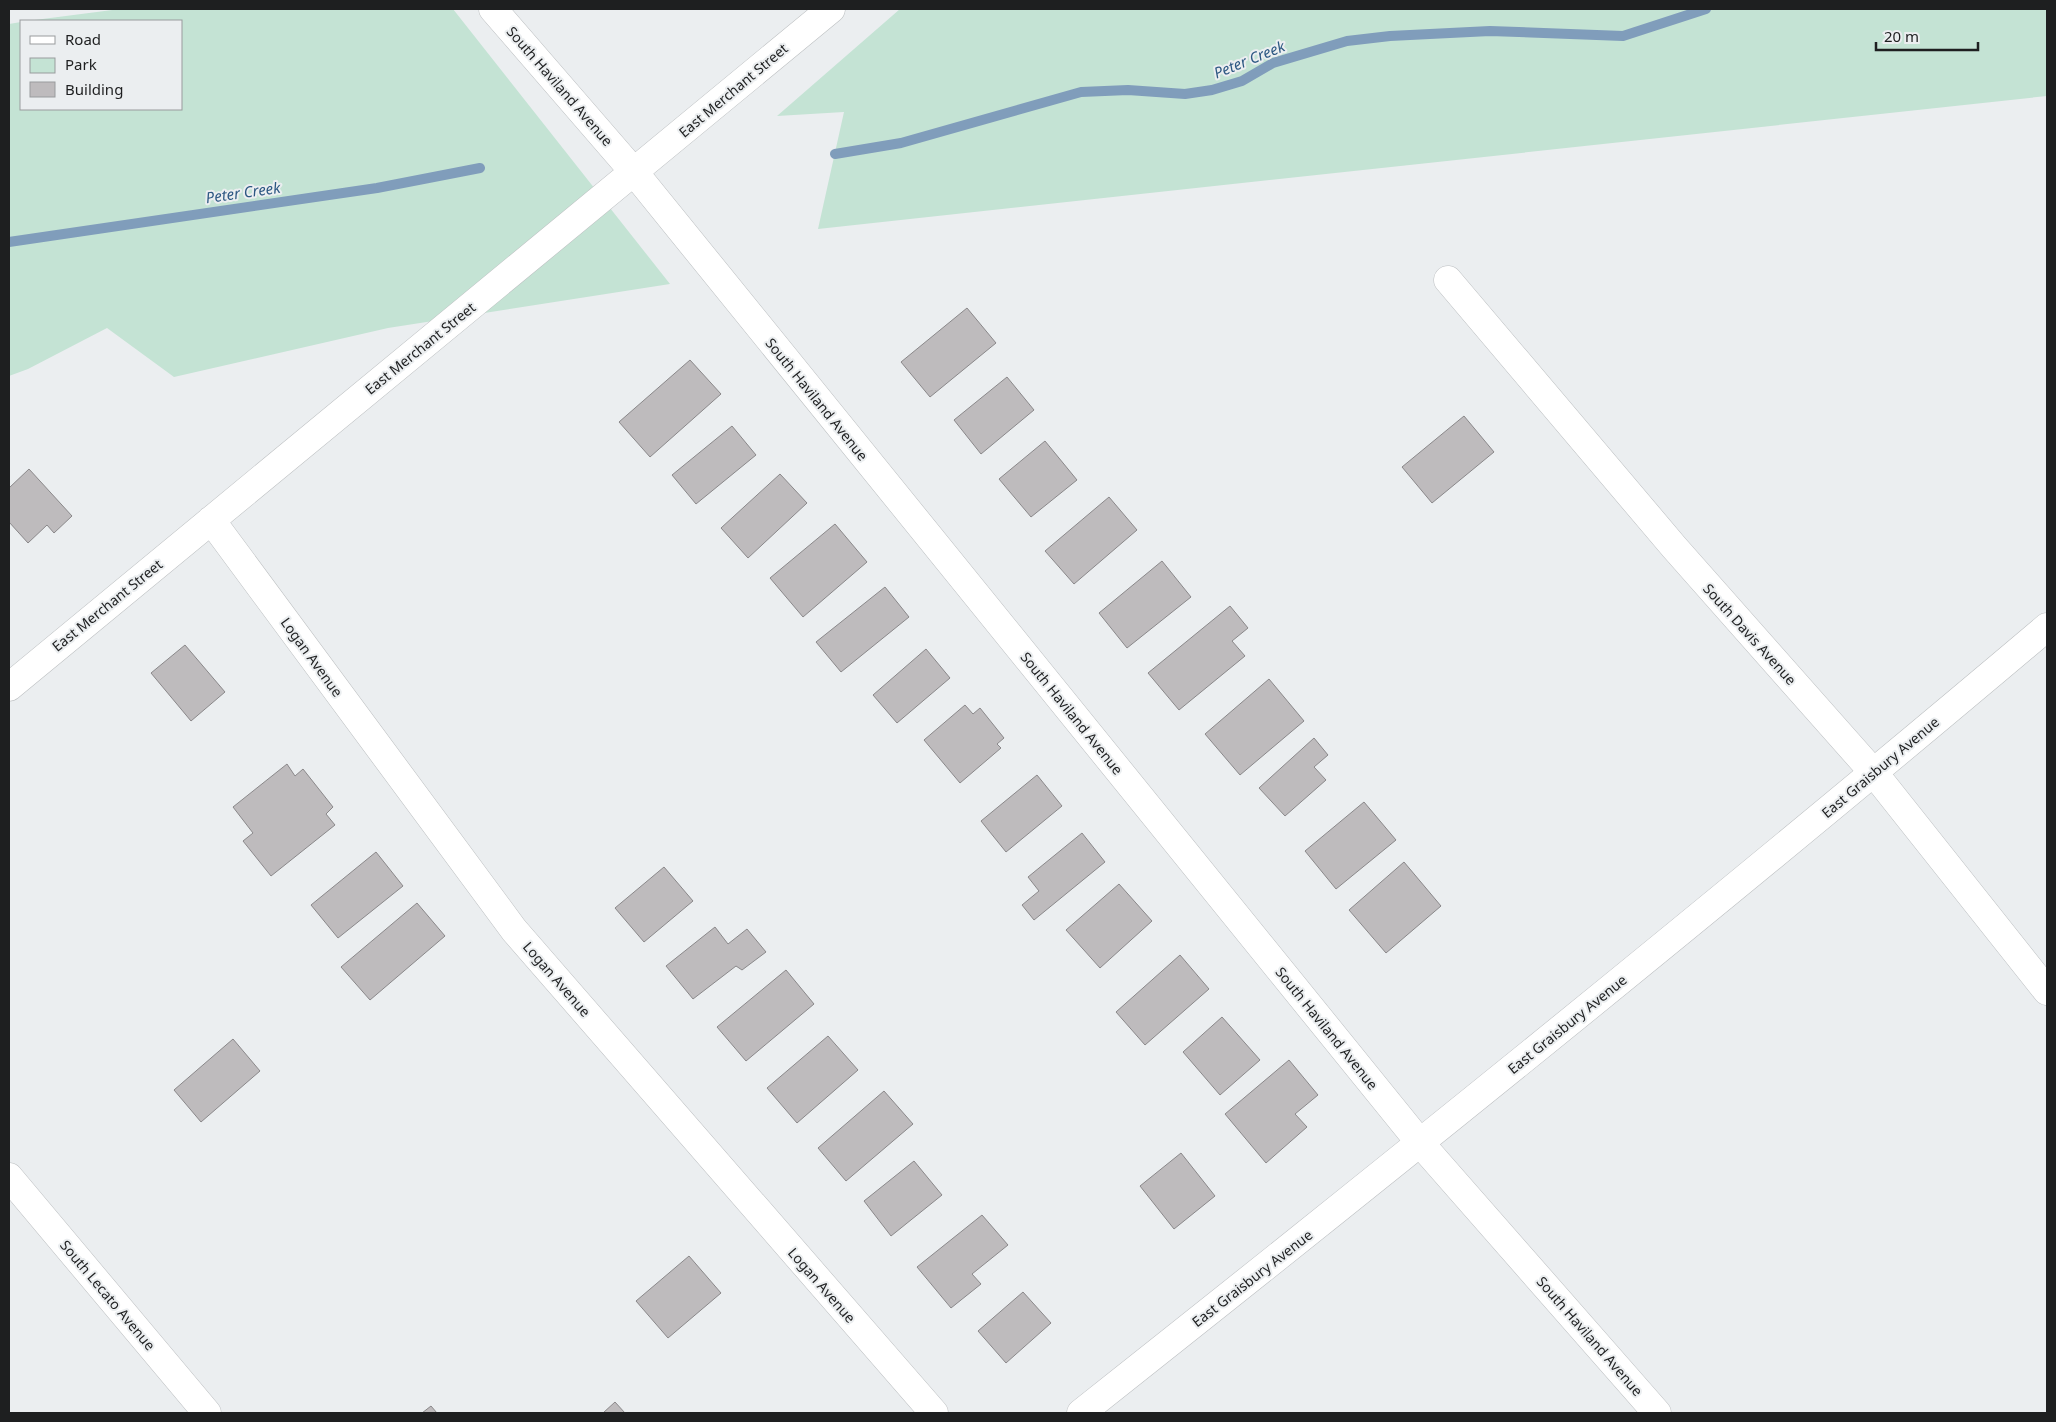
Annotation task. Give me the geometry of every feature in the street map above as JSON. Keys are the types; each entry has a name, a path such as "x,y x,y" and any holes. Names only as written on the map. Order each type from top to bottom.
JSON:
{"street":[{"name":"South Haviland Avenue","path":"493,9 634,172 1421,1144 1657,1413"},
{"name":"East Merchant Street","path":"9,686 831,9"},
{"name":"South Davis Avenue","path":"1448,280 1674,547 1874,773 2047,991"},
{"name":"Logan Avenue","path":"211,520 514,930 934,1413"},
{"name":"East Graisbury Avenue","path":"1081,1413 1421,1144 1874,773 2047,627"},
{"name":"South Lecato Avenue","path":"9,1177 207,1413"}],"green space":[{"path":"120,9 453,9 670,284 388,328 174,377 107,328 28,369 9,376 9,24 20,22 20,110 182,110 182,20 35,20"},
{"path":"900,9 2047,9 2047,96 818,229 844,112 777,116"}],"building":[{"path":"967,308 996,343 930,397 901,362"},
{"path":"690,360 721,394 650,457 619,422"},
{"path":"1007,377 1034,410 981,454 954,420"},
{"path":"1464,416 1494,452 1432,503 1402,467"},
{"path":"732,426 756,455 696,504 672,475"},
{"path":"1045,441 1077,480 1031,517 999,479"},
{"path":"29,469 72,516 54,533 47,525 28,543 9,522 9,488"},
{"path":"780,474 807,503 748,558 721,528"},
{"path":"1109,497 1137,530 1074,584 1045,551"},
{"path":"835,524 867,562 803,617 770,578"},
{"path":"1162,561 1191,597 1127,648 1099,613"},
{"path":"885,587 909,617 841,672 816,642"},
{"path":"1230,606 1248,628 1232,641 1245,656 1179,710 1148,673"},
{"path":"185,645 225,692 191,721 151,673"},
{"path":"926,649 950,678 897,723 873,695"},
{"path":"1269,679 1304,721 1240,775 1205,734"},
{"path":"965,705 973,714 980,708 1004,738 997,744 1001,748 960,783 924,740"},
{"path":"1314,738 1328,755 1314,767 1326,780 1285,816 1259,788"},
{"path":"287,764 295,776 303,769 333,807 326,814 335,825 271,876 243,841 253,833 233,807"},
{"path":"1037,775 1062,806 1006,852 981,821"},
{"path":"1364,802 1396,840 1336,889 1305,851"},
{"path":"1082,833 1105,862 1034,920 1022,905 1039,891 1028,877"},
{"path":"376,852 403,886 338,938 311,905"},
{"path":"1404,862 1441,906 1386,953 1349,910"},
{"path":"664,867 693,901 644,942 615,908"},
{"path":"1119,884 1152,921 1100,968 1066,930"},
{"path":"417,903 445,936 370,1000 341,967"},
{"path":"715,927 728,944 747,929 766,952 742,970 736,966 693,999 666,966"},
{"path":"1180,955 1209,989 1145,1045 1116,1012"},
{"path":"786,970 814,1004 746,1061 717,1027"},
{"path":"1222,1017 1260,1060 1220,1095 1183,1052"},
{"path":"828,1036 858,1070 797,1123 767,1088"},
{"path":"233,1039 260,1071 201,1122 174,1090"},
{"path":"1289,1060 1318,1095 1295,1114 1307,1127 1266,1163 1225,1114"},
{"path":"884,1091 913,1124 846,1181 818,1148"},
{"path":"1181,1153 1215,1196 1174,1229 1140,1186"},
{"path":"914,1161 942,1195 891,1236 864,1201"},
{"path":"982,1215 1008,1245 972,1274 981,1284 951,1308 917,1267"},
{"path":"689,1256 721,1293 668,1338 636,1301"},
{"path":"1023,1292 1051,1323 1006,1363 978,1331"},
{"path":"615,1402 625,1413 603,1413"},
{"path":"431,1406 437,1413 422,1413"}],"waterway":[{"name":"Peter Creek","path":"835,154 901,143 1081,92 1128,90 1185,94 1212,90 1242,81 1273,63 1347,41 1390,36 1490,31 1623,36 1706,9"},
{"name":"Peter Creek","path":"9,242 377,188 480,168"}]}
